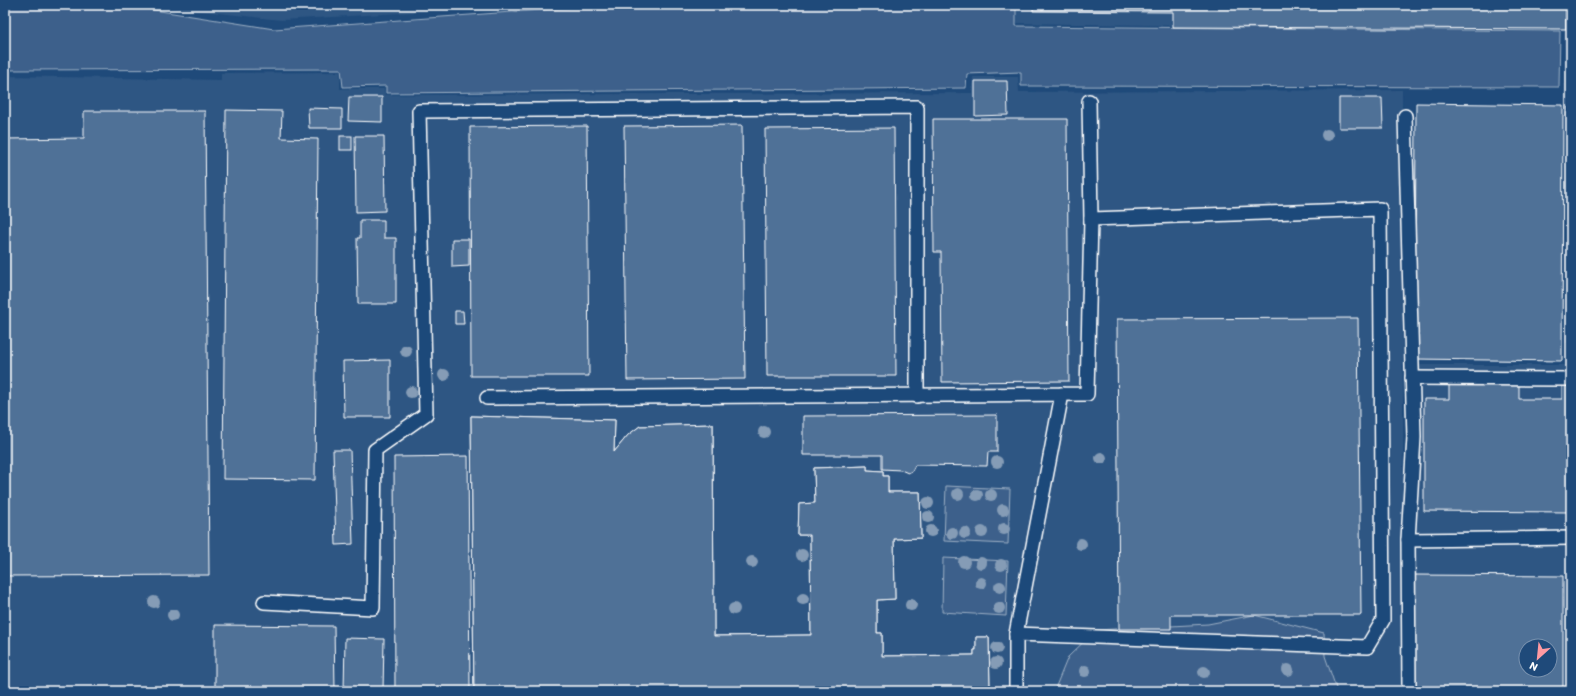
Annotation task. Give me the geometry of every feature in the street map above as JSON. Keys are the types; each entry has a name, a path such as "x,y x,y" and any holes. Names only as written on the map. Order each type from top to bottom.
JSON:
{"lane":[{"path":"487,398 1087,394 1091,218 1090,101"},
{"path":"264,602 373,608 375,450 426,414 419,111 917,107 917,396"},
{"path":"1405,116 1414,437 1408,540 1409,691"},
{"path":"1016,634 1367,647 1382,620 1380,209 1091,218"},
{"path":"1412,378 1571,379"},
{"path":"1016,691 1016,634 1062,394"},
{"path":"1408,540 1571,538"}],"shaded area":[{"path":"5,5 122,5 274,29 568,8 582,5 1016,5 1016,26 1560,31 1559,87 1021,86 1021,72 967,74 966,88 386,93 386,86 343,87 341,69 5,70"},
{"path":"148,5 538,5 281,20"},
{"path":"1004,5 1571,5 1571,343 1565,343 1564,31 1004,23"},
{"path":"340,72 340,89 384,89 385,95 972,93 973,77 1018,77 1019,92 1402,90 1404,691 5,691 5,76 221,80 221,73"},
{"path":"1405,365 1571,365 1571,691 1407,691"},
{"path":"946,486 1010,489 1008,544 944,541"},
{"path":"943,558 1008,561 1006,616 942,612"},
{"path":"1254,615 1324,633 1325,656 1337,691 1054,691 1068,657 1096,630 1208,624"}],"building":[{"path":"1033,5 1566,5 1566,29 1173,27 1173,12 1033,11"},
{"path":"975,81 1007,81 1008,115 975,116"},
{"path":"349,97 382,97 382,122 348,121"},
{"path":"1339,98 1382,98 1383,128 1339,128"},
{"path":"1416,103 1563,105 1562,361 1415,359"},
{"path":"1568,107 1571,107 1571,191 1569,191"},
{"path":"308,108 342,109 342,128 309,128"},
{"path":"226,110 282,111 281,138 318,139 315,480 223,479"},
{"path":"84,111 205,111 209,575 5,576 5,139 84,138"},
{"path":"933,119 1067,119 1069,381 942,382 941,252 934,252"},
{"path":"742,125 745,379 627,380 624,126"},
{"path":"587,126 589,376 471,376 470,127"},
{"path":"894,128 896,376 767,376 765,129"},
{"path":"340,136 352,136 352,150 340,150"},
{"path":"355,136 384,136 385,211 356,212"},
{"path":"360,220 384,220 384,238 396,238 396,304 358,304 357,238 360,238"},
{"path":"452,239 469,239 469,266 452,267"},
{"path":"455,311 463,311 464,324 455,324"},
{"path":"1358,318 1361,615 1171,615 1171,629 1119,629 1117,319"},
{"path":"390,360 390,417 344,417 343,361"},
{"path":"1562,382 1571,382 1571,512 1424,511 1424,399 1449,399 1449,384 1519,385 1519,399 1562,399"},
{"path":"997,415 997,452 988,452 987,466 915,465 912,471 908,473 901,470 882,469 882,455 803,455 803,416"},
{"path":"471,416 615,420 614,452 628,435 640,426 713,424 714,636 811,635 810,535 798,535 799,504 815,503 814,468 867,466 867,470 883,471 883,476 888,476 888,492 920,492 921,538 894,539 895,599 877,600 877,633 882,633 882,656 974,655 974,650 976,650 976,637 989,637 990,691 474,691","holes":["636,441 637,597 624,598 624,453","622,612 639,612 639,682 623,682"]},
{"path":"471,416 615,420 614,452 628,435 640,426 713,424 714,636 811,635 810,535 798,535 799,504 815,503 814,468 867,466 867,470 883,471 883,476 888,476 888,492 920,492 921,538 894,539 895,599 877,600 877,633 882,633 882,656 974,655 974,650 976,650 976,637 989,637 990,691 474,691"},
{"path":"333,450 350,450 353,544 336,545"},
{"path":"468,456 470,691 395,691 394,457"},
{"path":"1568,573 1571,573 1571,691 1568,691"},
{"path":"1415,575 1563,576 1563,691 1415,691"},
{"path":"215,625 334,626 335,691 215,691"},
{"path":"345,638 384,639 383,691 344,691"},
{"path":"149,688 149,691 5,691 5,689"}]}
